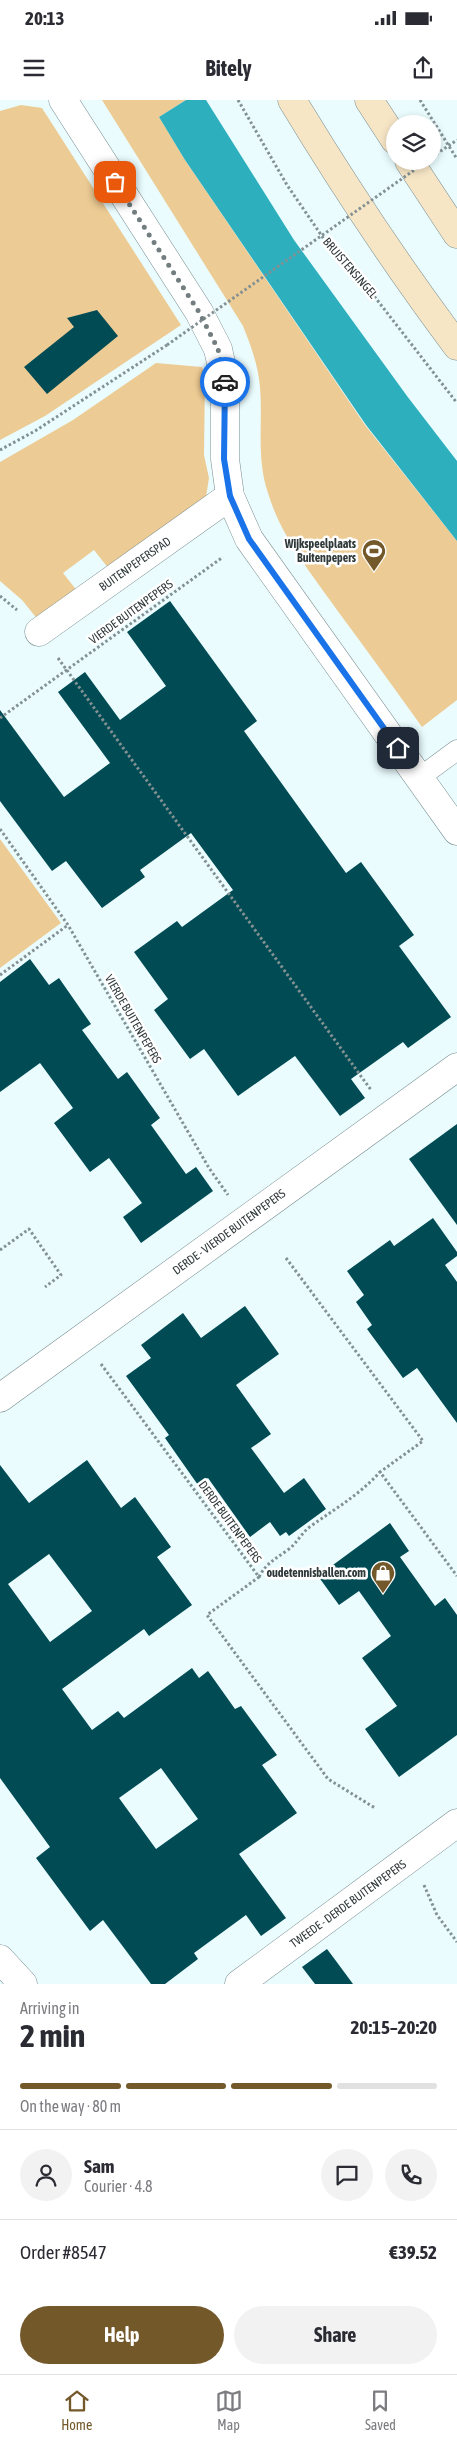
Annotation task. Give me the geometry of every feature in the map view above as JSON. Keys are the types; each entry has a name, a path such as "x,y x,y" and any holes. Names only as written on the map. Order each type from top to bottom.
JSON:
{"main road":[{"path":"292,100 344,186 387,251 457,346"},
{"path":"369,100 386,126"},
{"path":"415,170 457,234"}],"street":[{"path":"63,100 199,312 218,349 225,381 224,459 230,496 249,539 457,832"},
{"name":"BUITENPEPERSPAD","path":"39,632 230,496"},
{"name":"DERDE - VIERDE BUITENPEPERS","path":"0,1398 457,1066"},
{"name":"TWEEDE - DERDE BUITENPEPERS","path":"239,1984 457,1823"},
{"path":"0,1959 23,1984"}],"lane":[{"path":"420,778 457,750"}],"path":[{"name":"BRUISTENSINGEL","path":"238,100 288,185 328,245 364,283 457,403"},
{"path":"420,100 457,159"},
{"path":"441,152 457,140"},
{"path":"0,450 35,431 167,345 414,170"},
{"name":"VIERDE BUITENPEPERS","path":"0,718 249,539"},
{"path":"39,632 390,1116"},
{"name":"VIERDE BUITENPEPERS","path":"0,829 68,925 209,1168 246,1220"},
{"path":"0,975 68,925"},
{"path":"0,1250 29,1230 61,1275 44,1287"},
{"path":"259,1577 264,1567 291,1548 309,1528 344,1506 380,1472 423,1441 286,1258"},
{"name":"DERDE BUITENPEPERS","path":"82,1338 259,1577 207,1615 328,1779 375,1808"},
{"path":"380,1472 457,1576"},
{"path":"412,1857 437,1915 457,1942"}],"shaded area":[{"path":"102,100 186,100 159,117 185,160 365,425 457,541 457,700 422,727 307,568 281,525 264,480 261,454 261,400 258,371 243,326"},
{"path":"21,105 42,108 181,325 45,416 0,440 0,111"},
{"path":"156,363 202,367 205,375 204,455 209,478 206,497 109,569 94,550 63,573 78,592 39,621 22,600 0,581 0,462 73,420"},
{"path":"0,839 61,923 0,968"}],"water":[{"path":"186,100 206,100 294,240 407,396 457,461 457,541 366,425 185,160 159,117"}],"building":[{"path":"97,310 118,336 47,394 24,367 74,327 67,318"},
{"path":"170,601 257,721 244,731 346,873 361,862 414,935 399,946 451,1017 408,1048 403,1042 351,1079 365,1098 340,1116 295,1056 238,1096 204,1049 190,1059 154,1010 168,999 134,952 177,921 182,927 233,890 191,833 140,870 145,877 102,908 66,861 52,871 0,801 0,710 64,797 110,763 58,692 85,672 120,720 166,686 127,632"},
{"path":"30,959 49,985 59,978 91,1024 82,1030 118,1079 127,1072 160,1118 151,1125 186,1174 196,1167 213,1191 141,1243 123,1217 142,1203 109,1158 90,1172 54,1123 73,1108 40,1063 0,1092 0,982"},
{"path":"457,1124 457,1225 409,1159"},
{"path":"433,1218 457,1252 457,1256 445,1265 457,1282 457,1423 417,1368 403,1378 367,1329 372,1325 356,1302 364,1295 347,1271 390,1240 394,1246"},
{"path":"245,1306 279,1354 236,1385 271,1434 251,1448 284,1493 304,1478 326,1509 289,1536 286,1532 280,1536 270,1522 250,1537 208,1478 198,1485 165,1438 169,1435 126,1376 151,1358 141,1345 183,1313 201,1338"},
{"path":"87,1460 121,1508 135,1497 171,1547 157,1557 192,1605 149,1636 144,1629 62,1689 92,1730 118,1711 124,1718 192,1668 199,1678 208,1671 235,1709 241,1706 277,1755 262,1765 297,1813 239,1854 286,1918 261,1936 246,1915 194,1953 198,1959 165,1984 151,1984 103,1920 90,1931 36,1858 50,1847 0,1778 0,1465 29,1503","holes":["49,1554 92,1611 50,1642 8,1584","161,1768 198,1819 156,1849 119,1798"]},
{"path":"390,1523 409,1551 400,1557 435,1606 445,1598 457,1615 457,1735 399,1777 365,1729 397,1706 362,1658 391,1636 359,1591 339,1605 318,1576"},
{"path":"327,1949 353,1984 315,1984 302,1967"}],"way so far":[{"path":"115,182 199,312 218,349 225,382"}],"place":[{"name":"Wijkspeelplaats Buitenpepers","path":"374,572"},
{"name":"oudetennisballen.com","path":"383,1594"}],"route":[{"path":"225,382 224,459 230,496 249,539 398,748"}]}
